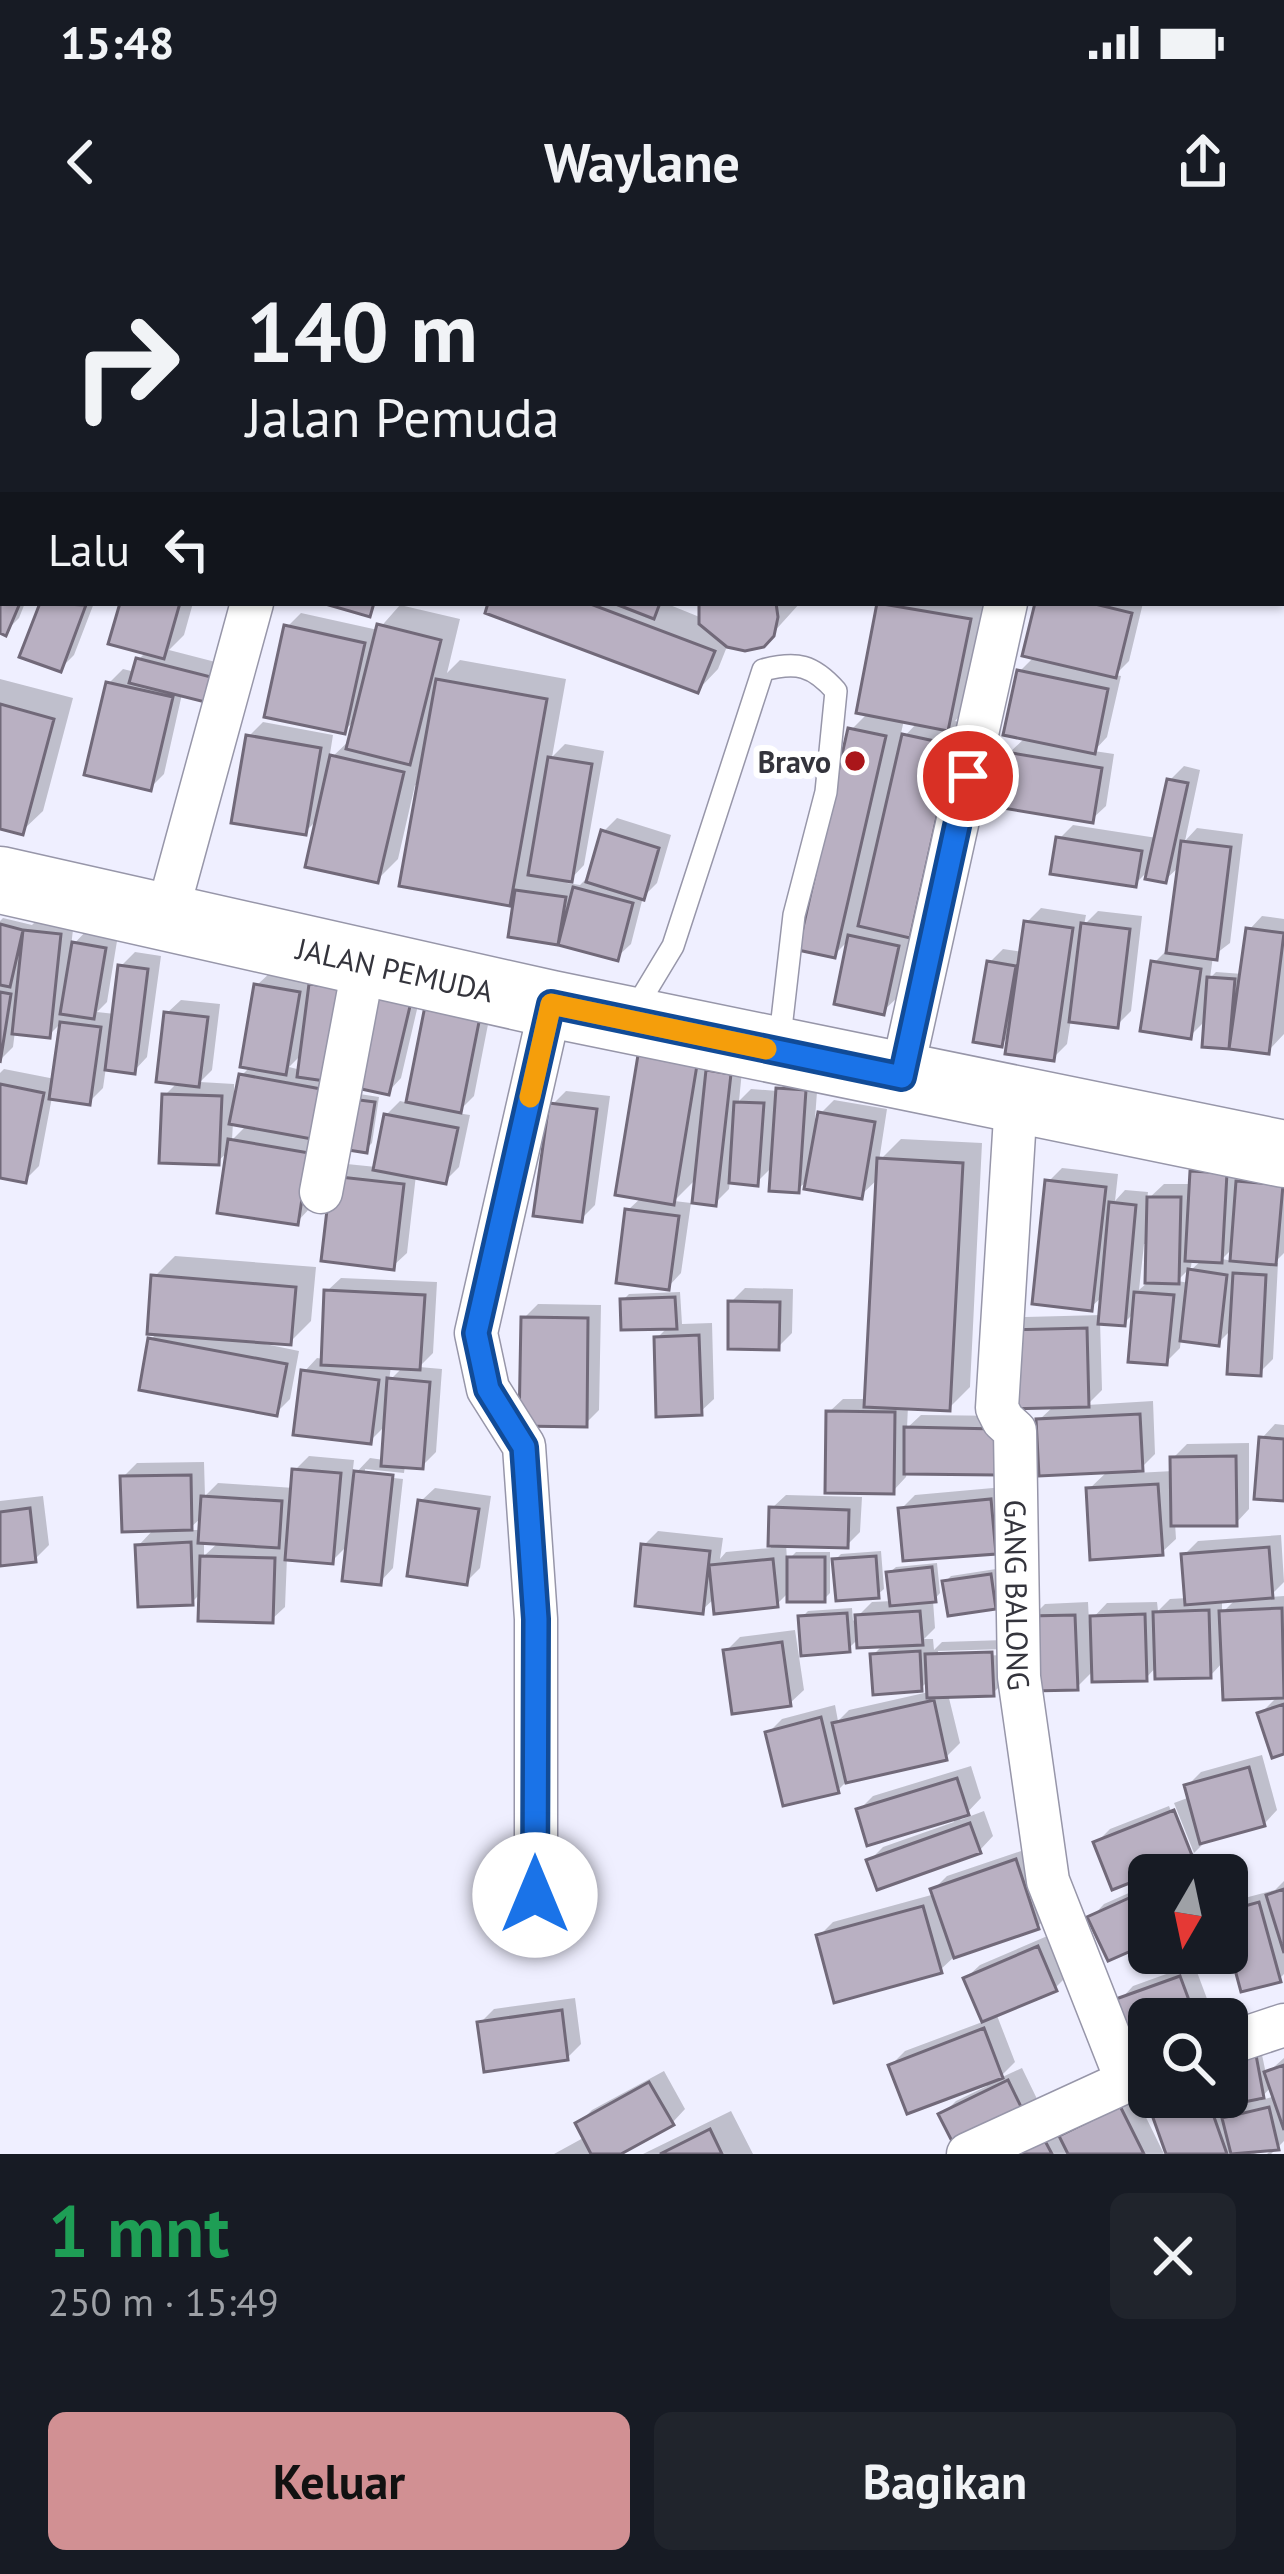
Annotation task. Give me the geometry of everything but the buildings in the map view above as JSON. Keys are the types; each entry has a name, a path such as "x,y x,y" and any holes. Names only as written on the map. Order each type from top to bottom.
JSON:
{"main road":[{"name":"JALAN PEMUDA","path":"0,880 551,1004 1284,1154"}],"street":[{"path":"166,916 251,606"},
{"path":"902,1077 1005,606"},
{"path":"321,1192 364,963"},
{"path":"536,1934 536,1619 524,1447 488,1389 476,1333 551,1004"},
{"name":"GANG BALONG","path":"1016,1101 998,1408 1015,1430 1019,1677 1048,1881 1128,2055"},
{"path":"1248,2037 1284,2025"},
{"name":"GANG BALONG","path":"968,2154 1128,2079"}],"lane":[{"path":"628,1020 673,946 763,670 790,663 818,670 836,691 826,792 786,960 778,1052"}],"slow traffic":[{"path":"530,1097 551,1004 766,1049"}],"place":[{"name":"Bravo","path":"855,761"}],"route":[{"path":"535,1895 536,1619 524,1447 488,1389 476,1333 551,1004 902,1077 968,776"}]}
